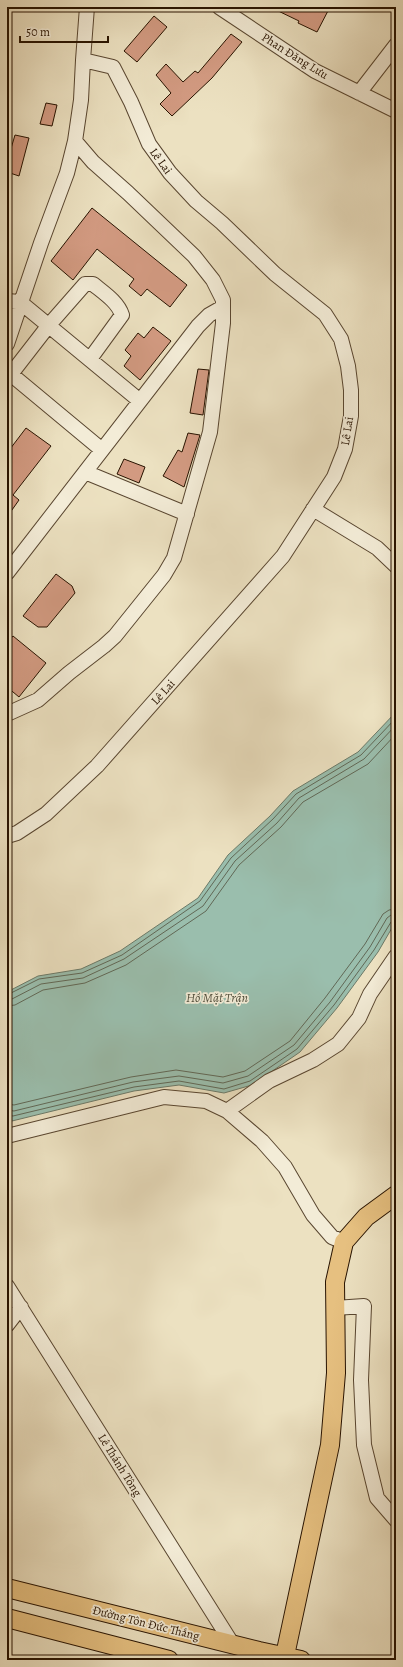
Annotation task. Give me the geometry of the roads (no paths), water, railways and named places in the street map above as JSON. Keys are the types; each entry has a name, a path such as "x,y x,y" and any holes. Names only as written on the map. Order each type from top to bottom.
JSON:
{"main road":[{"path":"290,1659 330,1445 336,1373 335,1282 344,1242 366,1217 396,1195"},
{"name":"Đường Tôn Đức Thắng","path":"7,1588 290,1659"},
{"path":"47,1628 55,1600"},
{"path":"7,1618 169,1660"}],"street":[{"path":"7,344 14,301 40,242 67,173 75,140 81,100 87,7"},
{"name":"Phan Đăng Lưu","path":"219,7 315,71 396,111"},
{"path":"359,93 396,45"},
{"name":"Lê Lai","path":"7,836 17,833 46,814 97,766 283,556 334,477 345,449 351,416 349,372 341,339 325,314 276,274 222,223 196,201 170,173 149,144 132,102 113,67 83,60"},
{"path":"7,714 38,700 115,636 164,576 174,558 210,432 223,323 223,300 213,280 194,256 128,193 92,162 75,140"},
{"path":"90,359 122,315 121,310 116,303 93,284 85,284 9,373 102,450"},
{"path":"14,301 49,325 140,401"},
{"path":"7,573 198,326 209,316 223,307"},
{"path":"85,472 187,514"},
{"path":"313,509 372,545 396,566"},
{"path":"227,1111 269,1081 313,1060 338,1044 359,1018 370,994 396,956"},
{"path":"7,1136 164,1097 206,1101 227,1111 262,1141 285,1167 313,1215 332,1237 344,1242"},
{"name":"Lê Thánh Tông","path":"7,1286 234,1645"},
{"path":"335,1308 364,1306 360,1380 364,1445 377,1498 396,1520"},
{"path":"7,1324 21,1307"}],"water":[{"name":"Hồ Mặt Trận","path":"396,712 396,921 378,952 337,1008 300,1052 252,1085 224,1093 179,1085 134,1091 12,1121 7,1118 7,992 38,976 81,969 120,951 198,898 228,855 270,816 293,791 358,752"}]}
